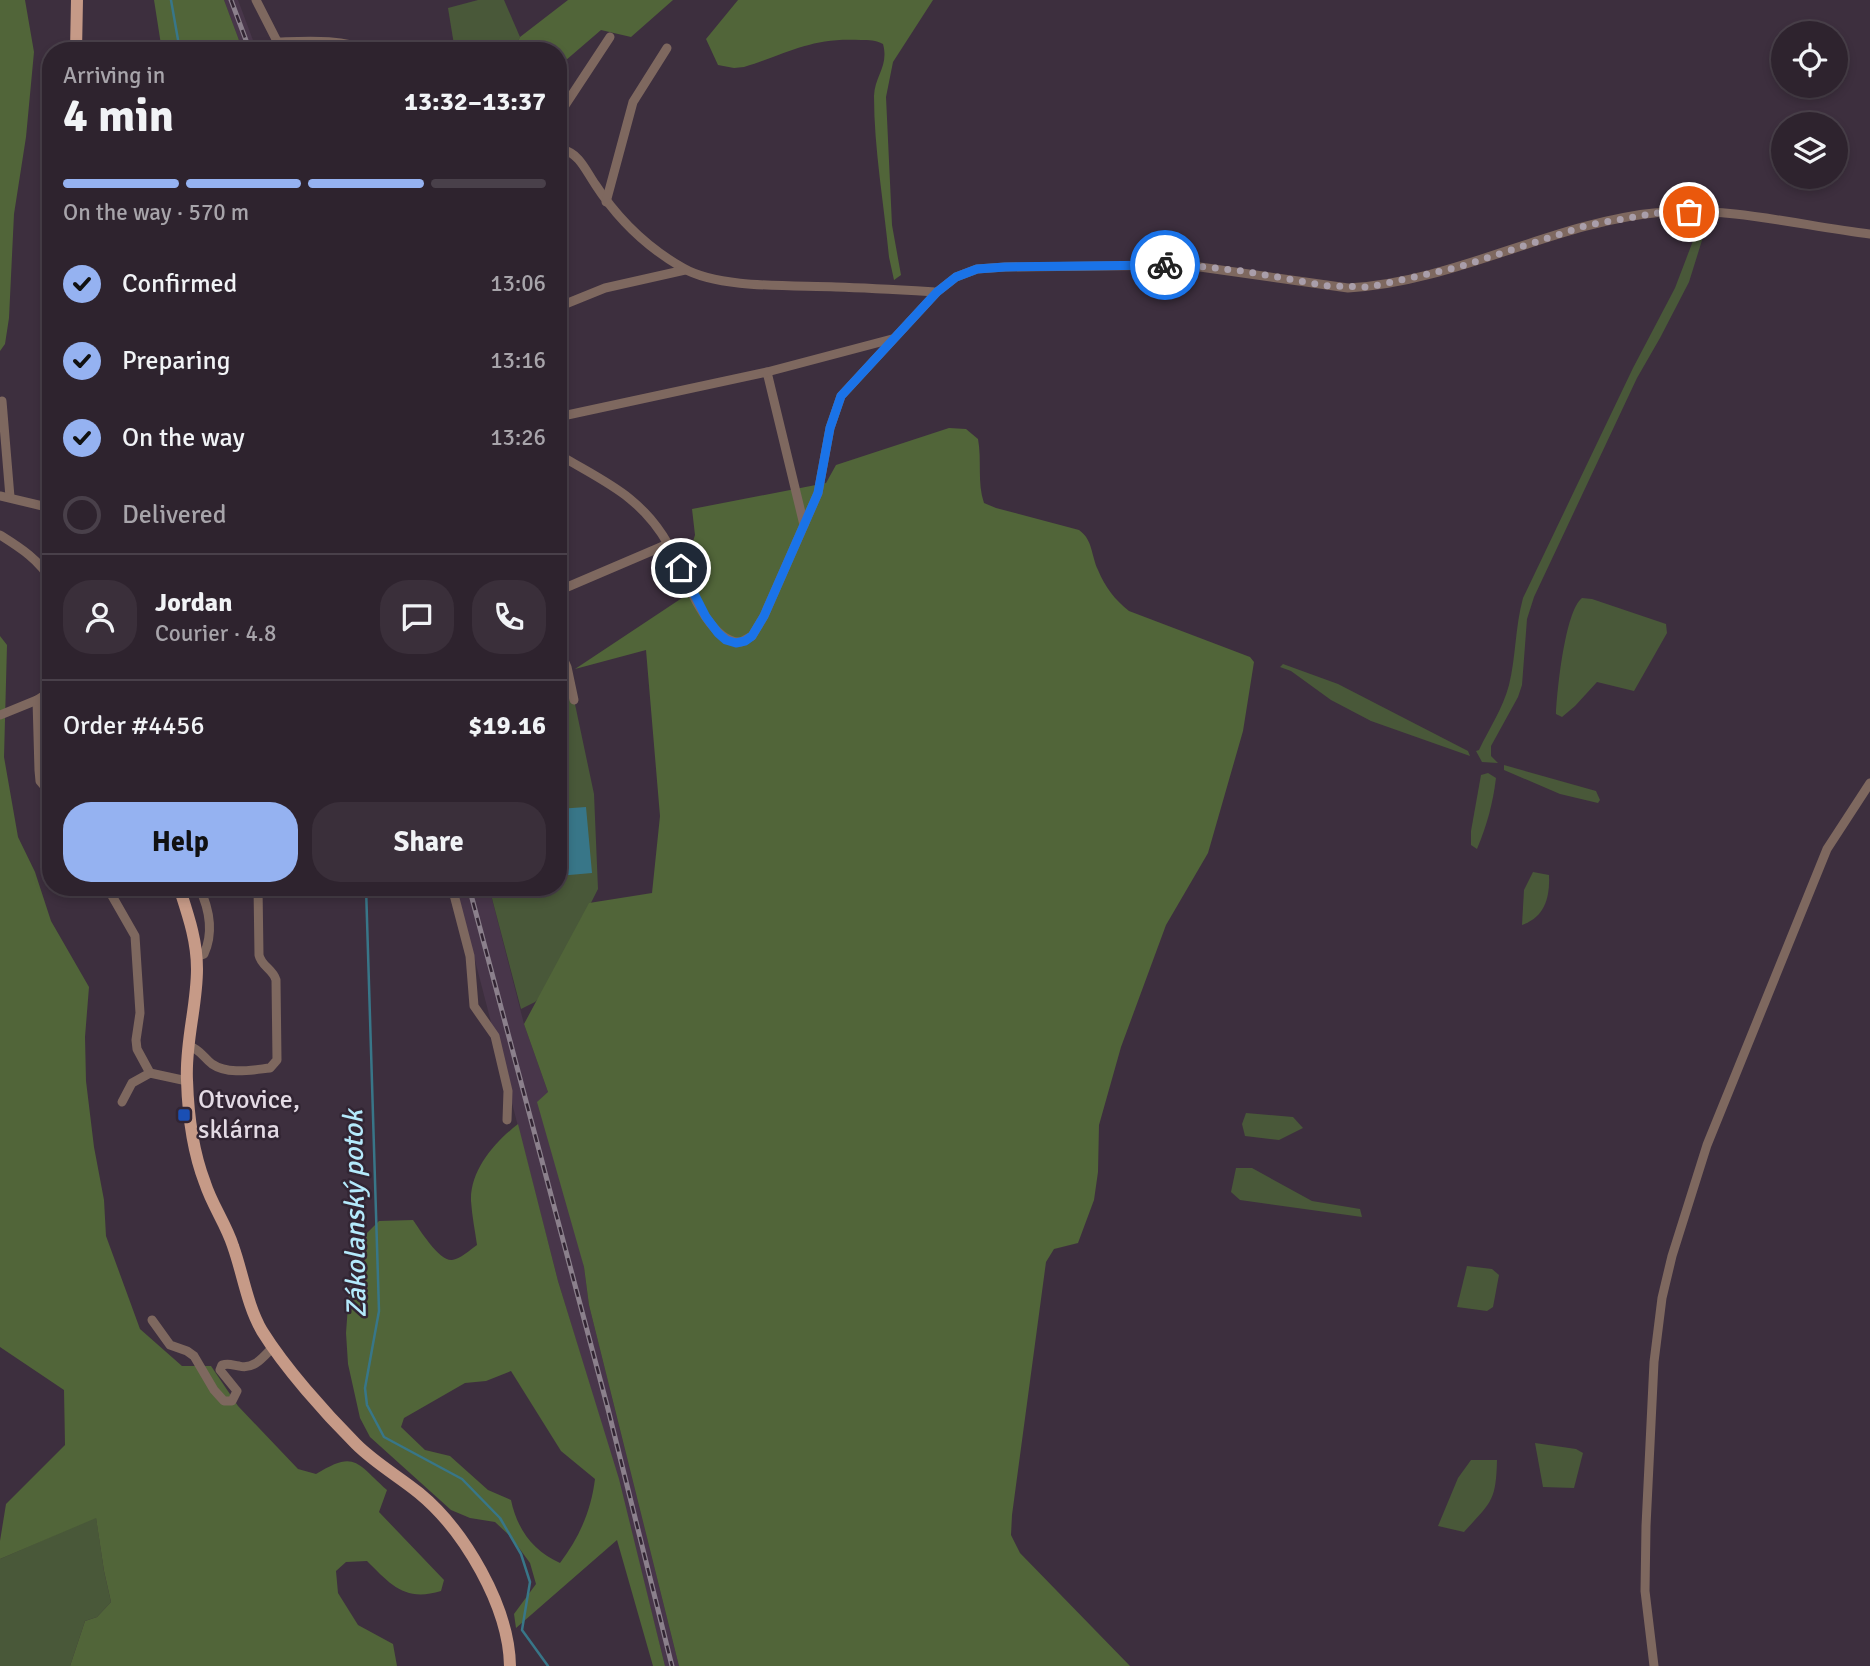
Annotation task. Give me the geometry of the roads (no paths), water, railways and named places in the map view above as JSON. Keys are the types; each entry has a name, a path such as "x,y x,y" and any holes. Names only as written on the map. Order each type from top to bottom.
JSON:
{"main road":[{"path":"76,42 77,0"},
{"path":"182,896 197,957 187,1081 192,1124 202,1175 233,1244 253,1312 273,1347 356,1444 418,1492 448,1521 492,1594 508,1645 510,1666"}],"street":[{"path":"256,0 278,42"},
{"path":"567,102 610,37"},
{"path":"314,42 339,42"},
{"path":"606,202 634,102 667,48"},
{"path":"567,151 579,159 606,202 649,246 685,270 708,278 772,286 937,292"},
{"path":"567,459 634,500 654,521 712,625 726,640 741,642 752,636 764,616 818,493 830,428 841,396 937,292 956,277 977,269 1186,265 1243,271 1328,286 1369,287 1459,267 1588,225 1663,212 1714,212 1870,234"},
{"path":"567,302 605,288 685,270"},
{"path":"567,416 767,372 894,338"},
{"path":"767,372 804,525"},
{"path":"2,401 5,496 42,506"},
{"path":"0,535 42,567"},
{"path":"567,587 668,544"},
{"path":"567,665 575,700"},
{"path":"0,715 42,697"},
{"path":"37,700 38,770 42,784"},
{"path":"1654,1666 1645,1591 1646,1526 1654,1362 1662,1298 1672,1256 1707,1145 1822,861 1870,783"},
{"path":"112,896 135,936 140,1004 136,1040 150,1073"},
{"path":"197,957 204,954 210,932 209,916 202,896"},
{"path":"189,1046 226,1070 270,1068 277,1060 276,980 272,971 260,961 258,896"},
{"path":"454,896 470,956 474,1006 492,1030 498,1047 508,1091 507,1120"},
{"path":"122,1102 132,1083 150,1073 187,1081"},
{"path":"152,1321 170,1345 194,1356 223,1401 232,1401 237,1391 222,1374 222,1365 254,1365 273,1347"}],"water":[{"path":"586,807 592,873 567,875 567,808"}],"waterway":[{"name":"Zákolanský potok","path":"171,0 178,42"},
{"name":"Zákolanský potok","path":"366,896 379,1311 365,1388 367,1405 384,1437 462,1479 500,1518 521,1554 530,1582 522,1630 548,1666"}],"railway":[{"path":"231,0 247,42"},
{"path":"471,896 608,1409 672,1666"}],"place":[{"name":"Otvovice, sklárna","path":"184,1115"}]}
